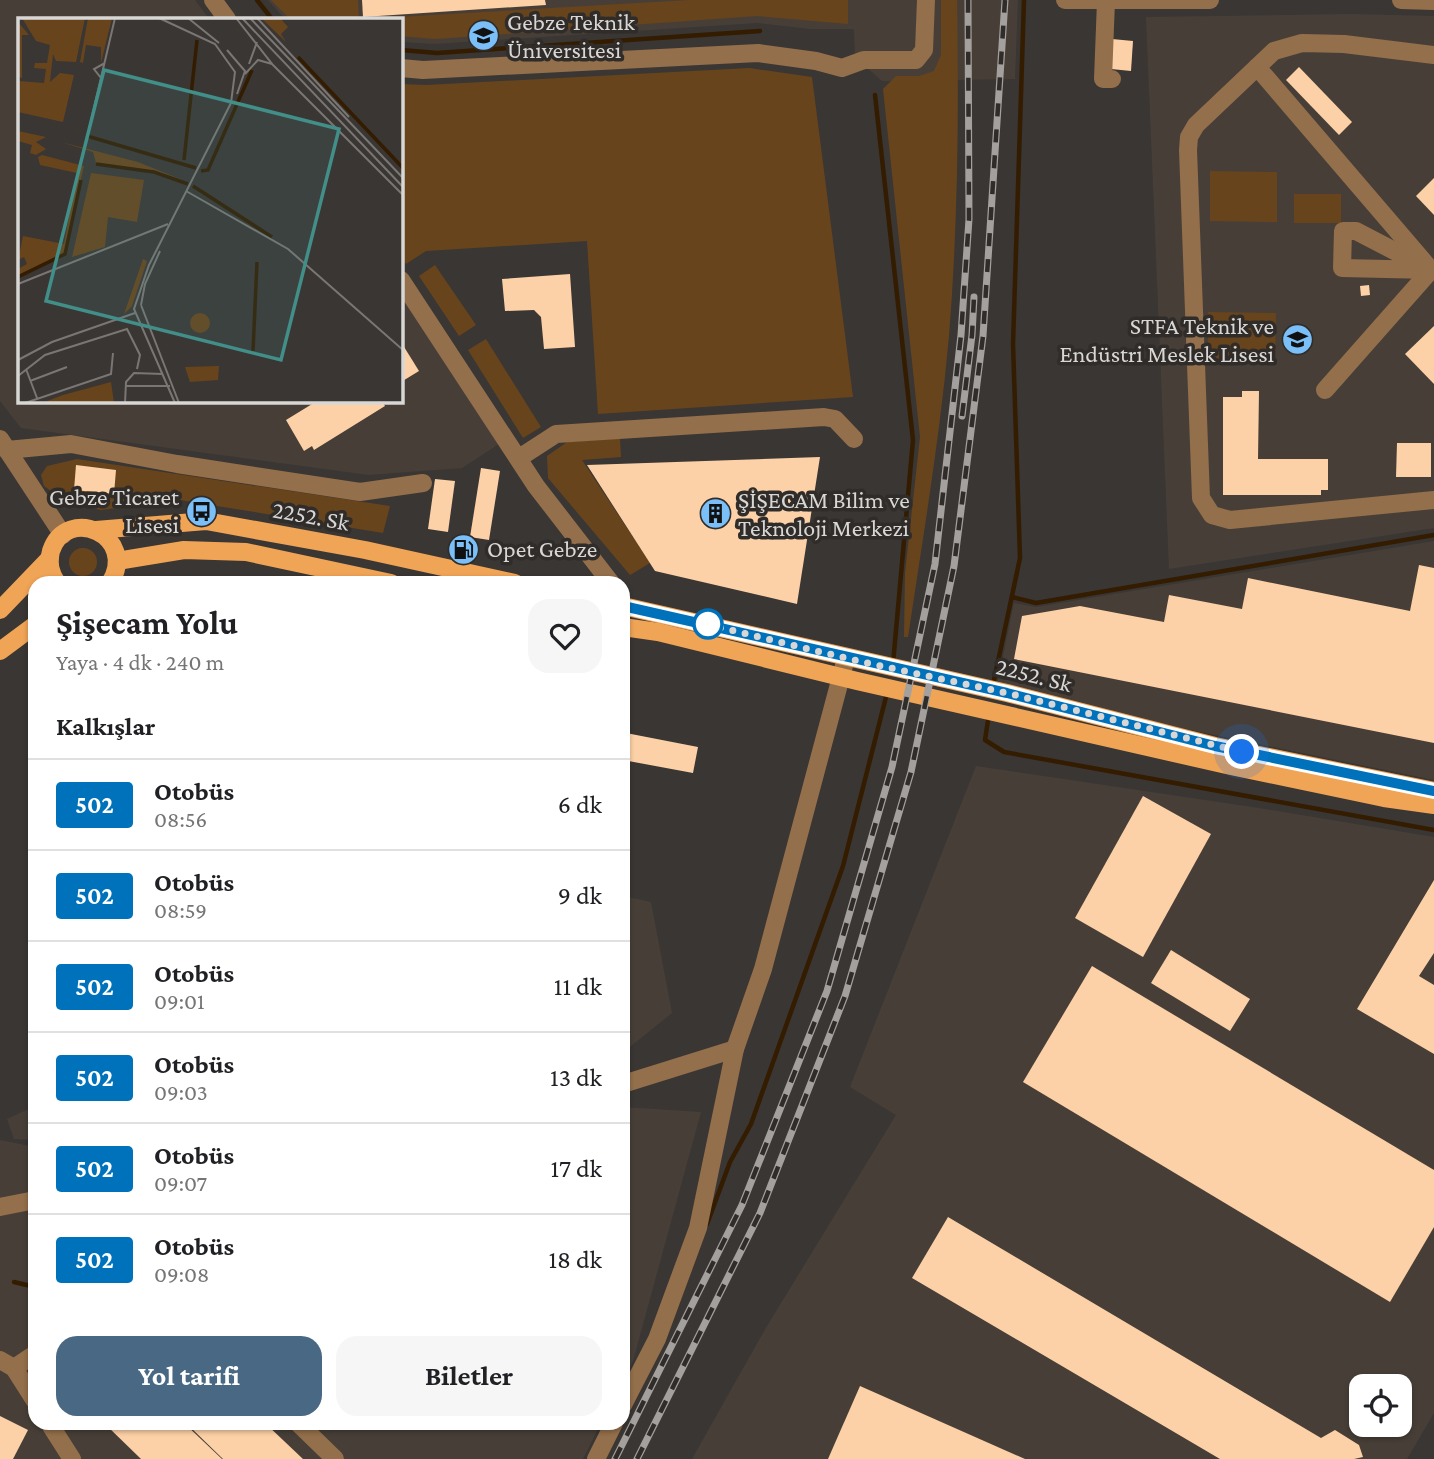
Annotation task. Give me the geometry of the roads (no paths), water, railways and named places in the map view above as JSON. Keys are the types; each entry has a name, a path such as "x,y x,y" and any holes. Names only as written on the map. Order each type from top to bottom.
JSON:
{"main road":[{"name":"2252. Sk","path":"63,534 73,529 96,530 206,521 365,550 483,576"},
{"path":"96,530 112,544 117,561 114,576"},
{"path":"54,576 50,558 55,543 63,534"},
{"name":"2252. Sk","path":"117,561 184,550 246,552 358,576"},
{"path":"33,576 50,558"},
{"path":"0,610 28,581"},
{"name":"2252. Sk","path":"630,605 852,660 1007,693 1215,746 1434,791"},
{"name":"2252. Sk","path":"630,628 658,632 848,679 1256,772 1384,798 1434,805"},
{"path":"0,651 28,630"}],"street":[{"path":"214,0 226,18"},
{"path":"402,68 424,70 758,53 817,61 842,68 864,60 916,60 924,50 926,0"},
{"path":"1066,0 1210,0"},
{"path":"1401,0 1434,1"},
{"path":"1107,1 1102,79 1112,79"},
{"path":"1434,55 1344,44 1302,43 1274,51 1196,125 1189,137 1202,498 1212,515 1230,520 1434,500"},
{"path":"1257,67 1431,270"},
{"path":"1343,231 1356,231 1431,270 1342,268 1343,231"},
{"path":"1325,390 1431,270"},
{"path":"402,281 536,485 606,576"},
{"path":"519,458 556,434 824,417 835,419 854,439"},
{"path":"4,444 71,444 177,464 360,492 423,483"},
{"path":"4,444 63,534"},
{"path":"630,1391 657,1339 698,1228 735,1049 763,969 852,660"},
{"path":"630,1082 735,1049"},
{"path":"0,1207 28,1201"},
{"path":"28,1356 7,1364 28,1392"},
{"path":"53,1430 72,1459"},
{"path":"305,1430 335,1459"},
{"path":"596,1459 610,1430"}],"waterway":[{"path":"257,0 271,18"},
{"path":"993,685 1020,558 1013,344 1024,0"},
{"path":"402,50 437,53 760,31"},
{"path":"875,95 913,440 893,664"},
{"path":"1012,597 1036,603 1434,535"},
{"path":"707,1224 730,1162 751,1124 843,866 887,693"},
{"path":"989,714 985,740 1004,752 1434,830"},
{"path":"14,1282 28,1285"}],"railway":[{"path":"630,1429 742,1205 827,991 892,767 935,564 961,335 969,219 968,0"},
{"path":"637,1459 760,1213 845,996 911,772 954,566 983,336 1005,0"},
{"path":"962,416 974,297"},
{"path":"615,1459 630,1430"}],"place":[{"name":"Gebze Teknik Üniversitesi","path":"484,36"},
{"name":"STFA Teknik ve Endüstri Meslek Lisesi","path":"1297,340"},
{"name":"Gebze Ticaret Lisesi","path":"202,511"},
{"name":"ŞİŞECAM Bilim ve Teknoloji Merkezi","path":"715,514"},
{"name":"Opet Gebze","path":"464,549"}]}
